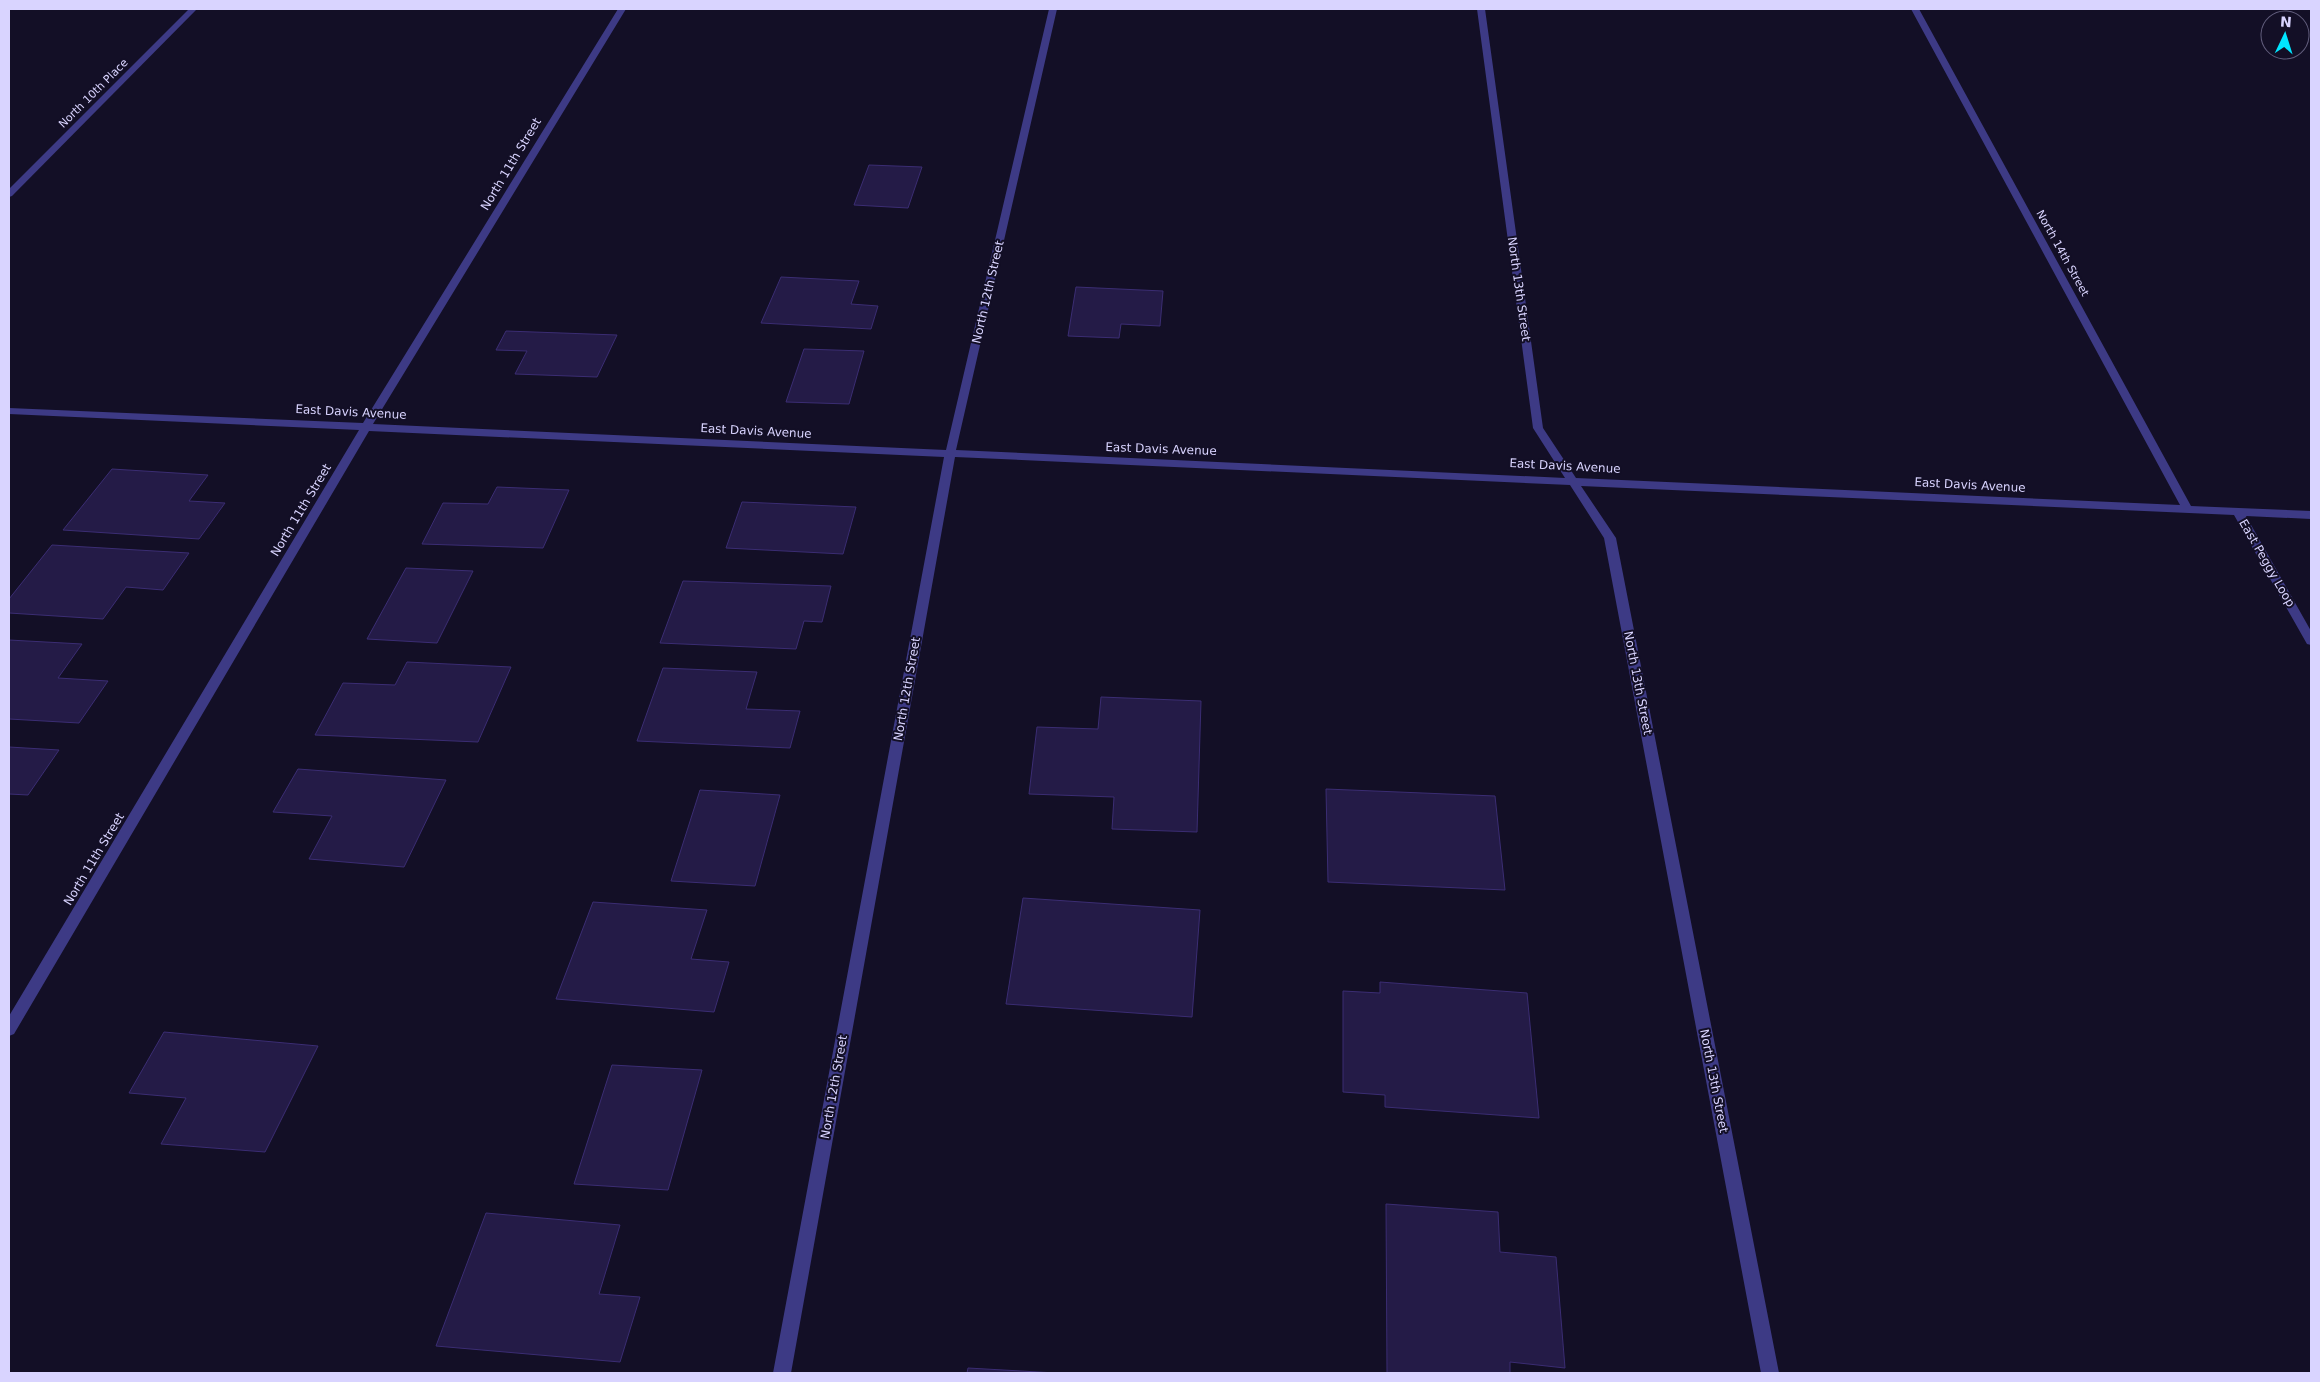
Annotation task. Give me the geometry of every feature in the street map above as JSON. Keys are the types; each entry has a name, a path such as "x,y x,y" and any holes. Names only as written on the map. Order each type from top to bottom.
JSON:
{"street":[{"name":"North 10th Place","path":"9,194 193,9"},
{"name":"North 11th Street","path":"9,1029 366,427 622,9"},
{"name":"North 12th Street","path":"782,1373 950,454 1053,9"},
{"name":"North 13th Street","path":"1481,9 1538,428 1610,538 1770,1373"},
{"name":"North 14th Street","path":"1915,9 2188,510"},
{"name":"East Davis Avenue","path":"9,411 1572,480 2311,515"},
{"name":"East Peggy Loop","path":"2238,512 2311,641"}],"building":[{"path":"869,165 922,167 908,208 854,205"},
{"path":"781,277 859,281 851,304 878,306 871,329 761,323"},
{"path":"1076,287 1163,291 1160,326 1121,324 1119,338 1068,336"},
{"path":"506,331 617,335 597,377 515,374 527,351 496,350"},
{"path":"804,349 864,351 849,404 786,402"},
{"path":"112,469 208,475 189,501 225,503 199,539 63,530"},
{"path":"497,487 569,490 543,548 422,544 443,503 488,504"},
{"path":"742,502 856,507 843,554 726,548"},
{"path":"52,545 189,553 163,590 126,587 103,619 9,613 9,599"},
{"path":"406,568 473,571 437,643 367,639"},
{"path":"683,581 831,586 822,622 804,621 796,649 660,643"},
{"path":"9,640 82,644 58,678 108,681 79,723 9,719"},
{"path":"407,662 511,667 478,742 315,735 343,683 395,685"},
{"path":"663,668 757,672 746,709 800,711 790,748 637,741"},
{"path":"1101,697 1201,701 1197,832 1112,829 1114,797 1029,794 1037,727 1098,729"},
{"path":"9,747 59,750 28,795 9,794"},
{"path":"298,769 446,780 404,867 309,859 332,816 273,812"},
{"path":"1326,789 1495,796 1505,890 1328,882"},
{"path":"700,790 780,795 755,886 671,881"},
{"path":"1023,898 1200,910 1192,1017 1006,1004"},
{"path":"593,902 707,910 691,959 729,962 714,1012 556,999"},
{"path":"1380,982 1527,993 1539,1118 1385,1107 1385,1095 1343,1092 1343,991 1380,993"},
{"path":"164,1032 318,1046 265,1152 161,1144 186,1098 129,1093"},
{"path":"612,1065 702,1070 668,1190 574,1184"},
{"path":"1386,1204 1498,1212 1500,1252 1556,1257 1565,1368 1510,1362 1510,1373 1387,1373"},
{"path":"486,1213 620,1225 599,1294 640,1297 620,1362 436,1346"},
{"path":"968,1368 1056,1373 967,1373"}]}
